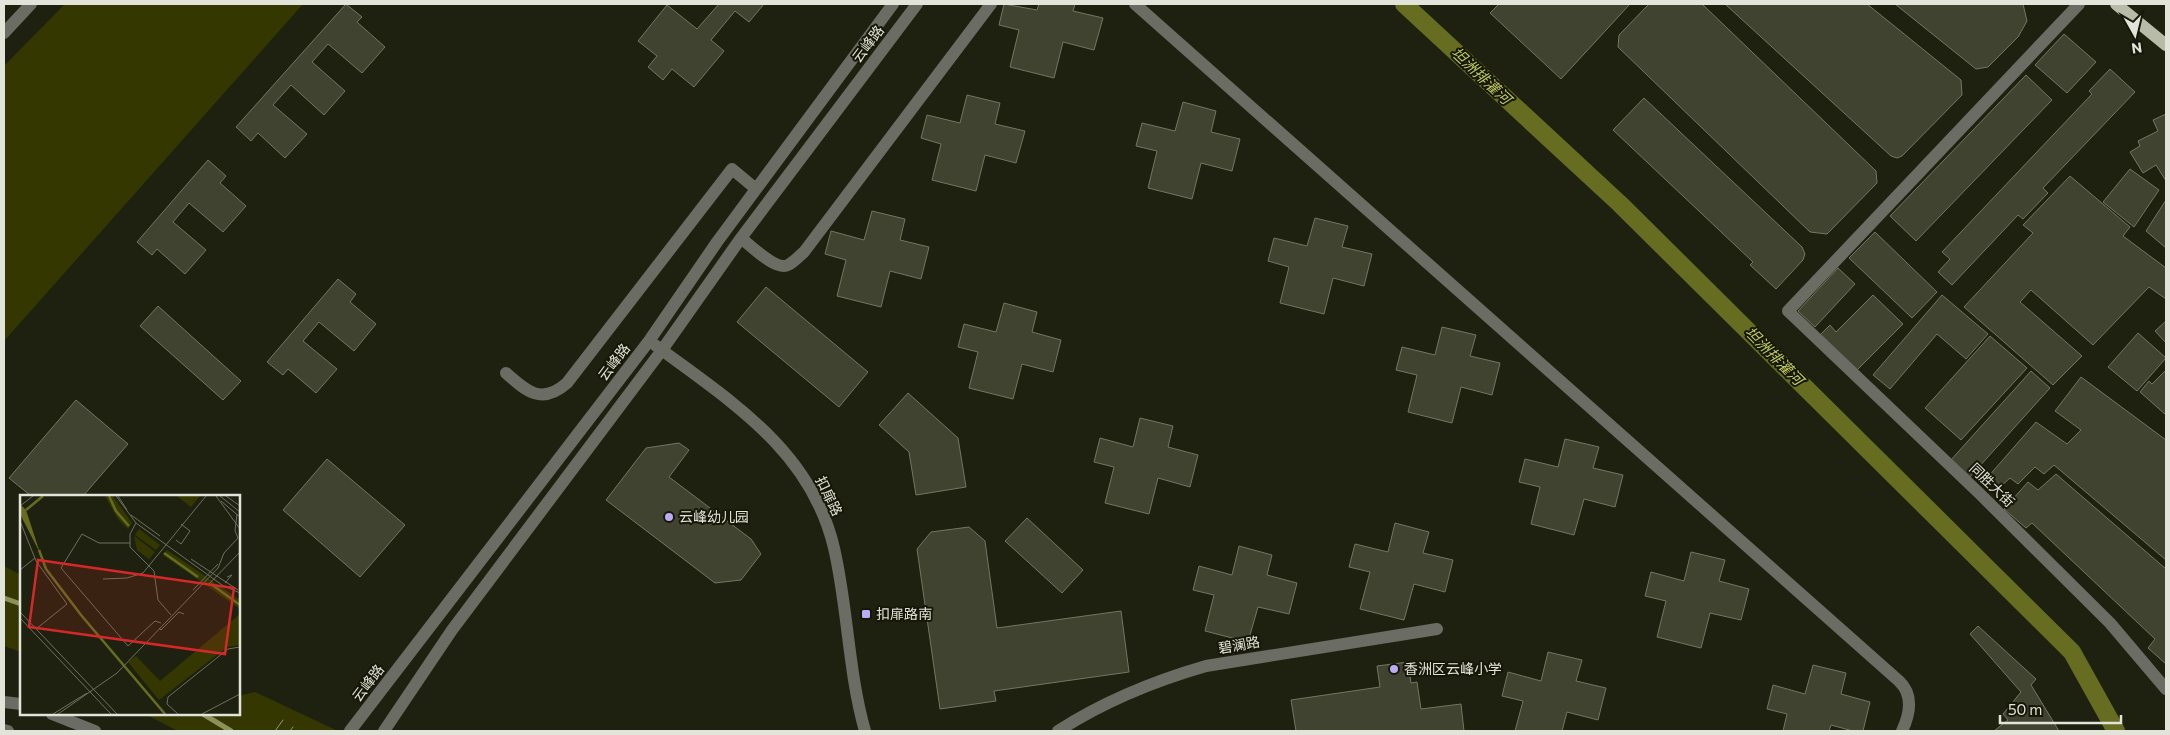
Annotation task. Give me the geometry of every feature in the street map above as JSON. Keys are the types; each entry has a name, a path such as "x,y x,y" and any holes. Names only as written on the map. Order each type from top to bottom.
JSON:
{"main road":[{"path":"2116,4 2166,44"}],"street":[{"path":"4,32 31,4"},
{"name":"云峰路","path":"350,731 649,340 756,189 893,4"},
{"name":"云峰路","path":"384,731 452,630 662,350 741,238 917,4"},
{"path":"741,238 774,264 781,266 787,266 804,252 991,4"},
{"path":"1135,4 1899,681 1907,692 1910,707 1902,731"},
{"name":"同胜大街","path":"2079,4 1788,311 1980,494 2110,623 2166,689"},
{"path":"506,373 532,394 547,394 560,390 732,168 756,189"},
{"name":"扣扉路","path":"649,340 764,430 792,460 809,486 822,514 834,548 858,700 865,731"},
{"name":"碧澜路","path":"1058,731 1130,693 1176,675 1206,666 1437,629"},
{"path":"4,702 20,704"},
{"path":"55,715 95,731"},
{"path":"4,730 8,731"}],"green space":[{"path":"65,4 303,4 4,341 4,66"},
{"path":"4,566 20,574 20,652 4,646"},
{"path":"255,692 338,731 178,731 147,715 240,715 240,696"}],"building":[{"path":"346,4 362,17 357,22 385,47 362,73 328,44 312,62 345,91 324,115 291,85 273,105 307,134 285,158 258,133 251,141 236,127"},
{"path":"719,4 764,4 749,22 735,11 711,40 724,51 694,87 672,69 663,80 648,67 657,56 638,41 667,5 697,29"},
{"path":"1004,4 1037,10 1039,4 1075,4 1073,11 1103,18 1094,50 1063,42 1054,78 1010,67 1019,30 999,25"},
{"path":"1499,4 1630,4 1561,79 1490,13"},
{"path":"1649,4 1702,4 1876,171 1877,183 1827,234 1810,232 1618,47 1619,35"},
{"path":"1725,4 1867,4 1961,80 1962,95 1902,156 1897,158 1891,156"},
{"path":"1895,4 2023,4 2027,21 2018,37 1988,67 1976,69"},
{"path":"2064,34 2096,62 2067,93 2035,65"},
{"path":"2110,69 2135,92 2043,188 2048,193 2023,219 2018,215 1952,285 1938,272 1950,259 1942,252 2092,94 2089,91"},
{"path":"2026,75 2052,100 1916,241 1890,216"},
{"path":"967,95 1000,103 995,124 1025,131 1016,163 985,155 976,191 932,180 941,144 921,138 927,115 960,123"},
{"path":"1644,98 1802,247 1805,254 1803,260 1776,289 1750,265 1753,262 1613,130"},
{"path":"1183,102 1216,111 1211,132 1240,139 1232,171 1201,163 1192,199 1148,188 1157,151 1136,146 1142,123 1175,131"},
{"path":"2166,114 2166,181 2156,165 2143,173 2130,152 2140,146 2138,141 2158,131 2153,120"},
{"path":"208,160 226,176 220,183 246,206 223,232 189,203 173,222 206,250 185,274 157,249 152,255 137,242"},
{"path":"2130,169 2159,190 2134,227 2103,202"},
{"path":"2070,176 2130,227 2123,236 2166,268 2166,299 2149,287 2093,345 2031,290 2020,302 2082,356 2053,385 1964,307 2033,233 2023,225"},
{"path":"2166,200 2166,248 2146,231"},
{"path":"872,211 905,219 900,240 929,247 921,279 890,271 881,307 837,296 846,260 825,254 831,231 864,240"},
{"path":"1315,218 1348,226 1342,247 1372,254 1364,286 1333,278 1324,314 1280,303 1289,267 1268,261 1274,238 1307,246"},
{"path":"1875,232 1937,292 1912,318 1849,258"},
{"path":"1838,268 1855,284 1815,327 1798,311"},
{"path":"338,279 356,294 350,302 376,324 354,351 319,322 303,341 337,369 316,393 288,369 283,375 267,362"},
{"path":"766,287 868,372 839,407 737,322"},
{"path":"1873,295 1903,324 1855,372 1819,336 1830,325 1836,332"},
{"path":"1942,295 1988,334 1966,359 1937,334 1890,389 1873,375"},
{"path":"1004,303 1037,312 1032,332 1061,340 1053,372 1022,364 1013,399 969,388 978,352 958,347 964,324 996,332"},
{"path":"158,306 241,381 223,400 140,326"},
{"path":"2166,321 2166,343 2155,331"},
{"path":"1442,327 1476,335 1470,356 1500,363 1492,395 1461,387 1452,423 1408,412 1417,375 1396,370 1402,347 1435,355"},
{"path":"2138,333 2166,358 2137,391 2108,367"},
{"path":"1990,336 2027,368 1961,440 1925,408"},
{"path":"2166,370 2166,415 2140,392 2149,381 2152,384"},
{"path":"2031,371 2050,388 1969,478 1950,461"},
{"path":"2081,377 2166,440 2166,560 2054,465 2044,474 2035,467 2018,484 2010,478 1999,488 1987,478 2036,422 2067,444 2081,430 2055,411"},
{"path":"908,393 958,438 966,487 916,495 909,452 879,425"},
{"path":"76,400 128,444 84,495 30,495 9,478"},
{"path":"1140,418 1173,426 1168,447 1198,455 1190,487 1158,478 1149,514 1105,503 1114,467 1094,462 1100,438 1133,447"},
{"path":"1565,439 1599,447 1593,468 1623,475 1615,507 1584,499 1574,535 1531,524 1540,487 1519,482 1525,459 1558,467"},
{"path":"679,443 689,450 669,477 751,539 761,554 741,580 715,583 606,500 646,448"},
{"path":"327,459 405,525 360,577 283,510"},
{"path":"2056,474 2166,569 2166,664 2148,648 2155,639 2032,523 2026,528 2004,509 2028,482 2038,490"},
{"path":"1027,518 1083,570 1062,593 1005,541"},
{"path":"1395,523 1429,532 1423,553 1453,560 1445,592 1414,584 1404,620 1360,609 1370,572 1349,567 1355,544 1388,552"},
{"path":"969,527 985,541 997,628 1121,611 1129,672 994,691 996,701 940,709 917,549 931,532"},
{"path":"1239,546 1272,555 1267,575 1297,583 1289,614 1258,607 1248,642 1205,631 1214,595 1193,590 1199,566 1232,575"},
{"path":"1691,552 1725,560 1719,581 1749,589 1741,620 1710,613 1701,648 1657,637 1666,601 1645,596 1651,572 1684,581"},
{"path":"1978,626 2036,679 2031,685 2059,731 1994,731 2008,720 2003,714 2021,692 1970,634"},
{"path":"1548,652 1582,660 1576,681 1606,688 1598,720 1567,712 1562,731 1515,731 1523,701 1502,696 1508,672 1541,681"},
{"path":"1408,662 1411,683 1417,682 1421,709 1461,704 1464,731 1296,731 1291,700 1380,687 1377,666"},
{"path":"1813,665 1846,673 1841,694 1870,702 1863,731 1853,731 1831,725 1829,731 1783,731 1787,714 1767,709 1773,685 1805,694"}],"waterway":[{"name":"坦洲排灌河","path":"1404,4 1620,204 2072,652 2116,731"},
{"path":"4,598 20,604"},
{"path":"205,715 231,731"}],"tram line":[{"path":"275,731 283,720"},
{"path":"290,731 293,727"}],"place":[{"name":"云峰幼儿园","path":"669,517"},
{"name":"扣扉路南","path":"866,614"},
{"name":"香洲区云峰小学","path":"1394,669"}]}
